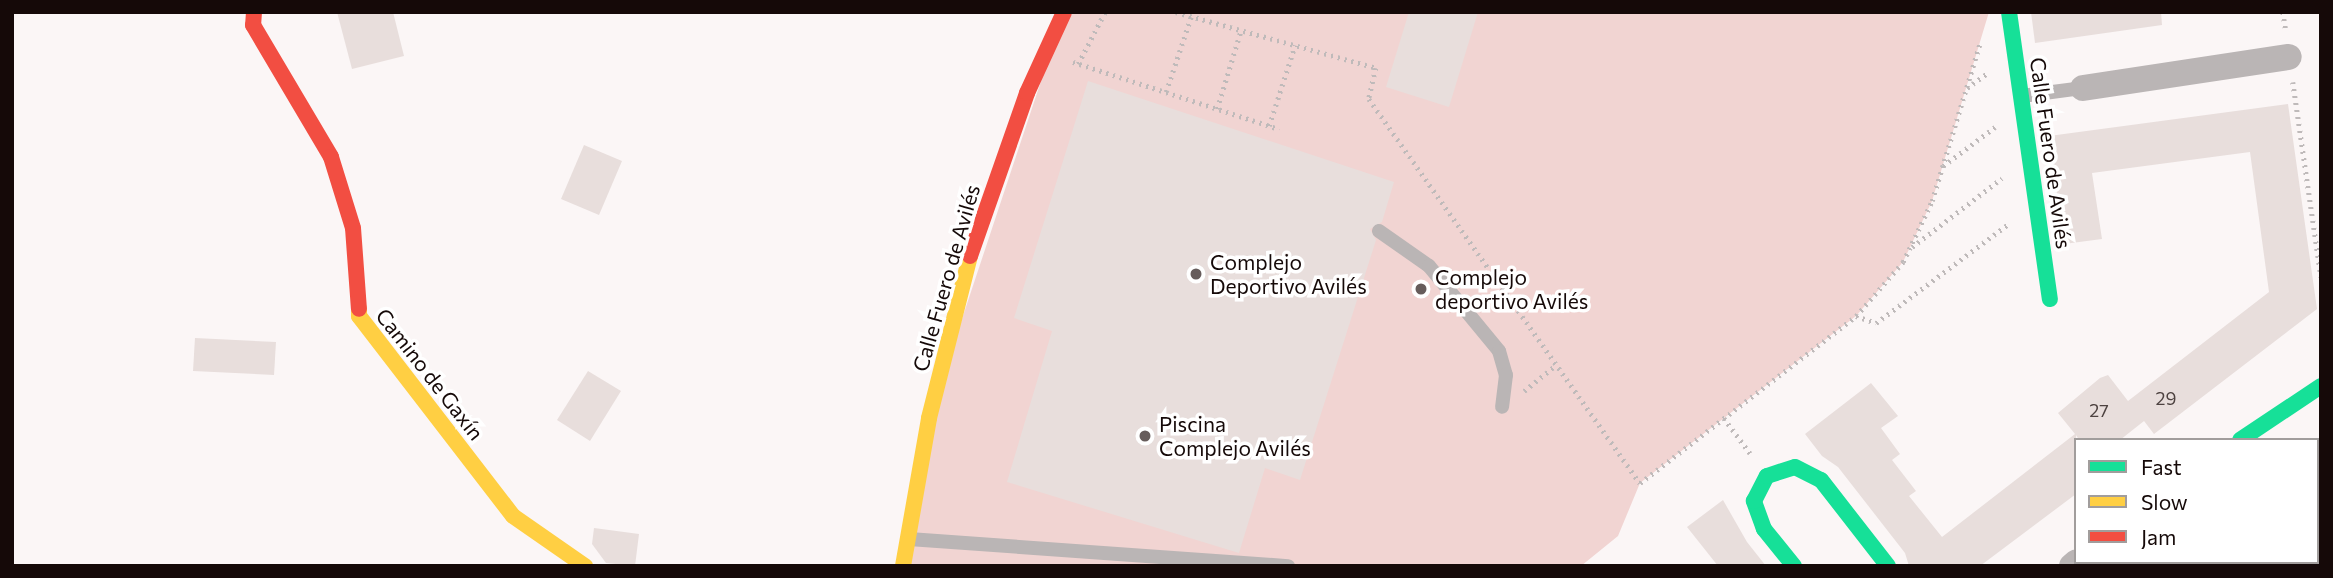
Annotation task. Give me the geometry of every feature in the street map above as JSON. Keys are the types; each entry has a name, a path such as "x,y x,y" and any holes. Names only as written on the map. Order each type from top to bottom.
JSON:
{"street":[{"name":"Camino de Gaxín","path":"254,12 253,25 331,157 353,228 359,316 513,516 585,566"},
{"name":"Calle Fuero de Avilés","path":"903,566 929,418 974,240 1045,53 1064,12"},
{"name":"Calle Fuero de Avilés","path":"2009,12 2050,299"},
{"path":"2083,88 2289,57"},
{"path":"2243,438 2321,386"},
{"path":"1794,566 1756,516 1756,494 1767,476 1780,468 1809,470 1888,566"}],"lane":[{"path":"2023,101 2083,88"},
{"path":"1379,231 1429,266 1499,351 1506,375 1502,407"},
{"path":"908,539 1288,566"}],"path":[{"path":"1079,64 1104,12"},
{"path":"1175,12 1376,68 1369,99 1640,483 1856,316 1909,249 2031,157"},
{"path":"2283,12 2321,277"},
{"path":"1166,92 1191,17"},
{"path":"1217,109 1241,30"},
{"path":"1909,249 1942,167 1982,38"},
{"path":"1269,126 1295,46"},
{"path":"1045,53 1279,129"},
{"path":"1942,167 2023,101"},
{"path":"1856,316 1876,323 2037,203"},
{"path":"1502,407 1556,365"},
{"path":"1724,418 1767,476"}],"shaded area":[{"name":"Complejo deportivo Avilés","path":"1064,12 1989,12 1932,201 1903,262 1856,316 1640,483 1618,536 1581,566 903,566 929,418"}],"building":[{"path":"337,12 393,12 404,56 352,69"},
{"path":"1409,12 1478,12 1449,107 1386,87"},
{"path":"2031,12 2161,12 2162,25 2035,43"},
{"name":"Complejo Deportivo Avilés","path":"1088,81 1394,182 1382,222 1370,229 1376,240 1300,480 1265,468 1239,553 1007,482 1052,331 1014,318"},
{"path":"2288,104 2317,309 2154,434 2144,421 2123,438 2078,438 2076,435 2074,496 1980,566 1909,566 1905,553 1838,467 1822,456 1805,434 1871,383 1898,416 1881,428 1900,454 1892,460 1916,491 1909,496 1942,537 2075,434 2058,413 2100,378 2108,375 2128,401 2269,292 2250,152 2092,173 2102,239 2064,244 2049,136"},
{"path":"584,145 622,161 599,215 561,199"},
{"path":"195,338 276,342 274,375 193,371"},
{"path":"588,371 621,391 590,441 557,420"},
{"path":"1723,500 1747,542 1766,566 1718,566 1687,527"},
{"path":"594,528 639,534 635,566 606,563 592,544"}],"traffic: fast":[{"path":"2009,12 2050,299"},
{"path":"2243,438 2321,386"},
{"path":"1794,566 1764,529 1754,501 1767,476 1795,467 1821,480 1888,566"}],"traffic: slow":[{"path":"903,566 929,418 970,256"},
{"path":"359,309 359,316 513,516 585,566"}],"traffic: jam":[{"path":"254,12 253,25 331,157 353,228 359,309"},
{"path":"970,256 1027,93 1064,12"}],"place":[{"name":"Complejo Deportivo Avilés","path":"1196,274"},
{"name":"Complejo deportivo Avilés","path":"1421,289"},
{"name":"Piscina Complejo Avilés","path":"1145,436"}]}
